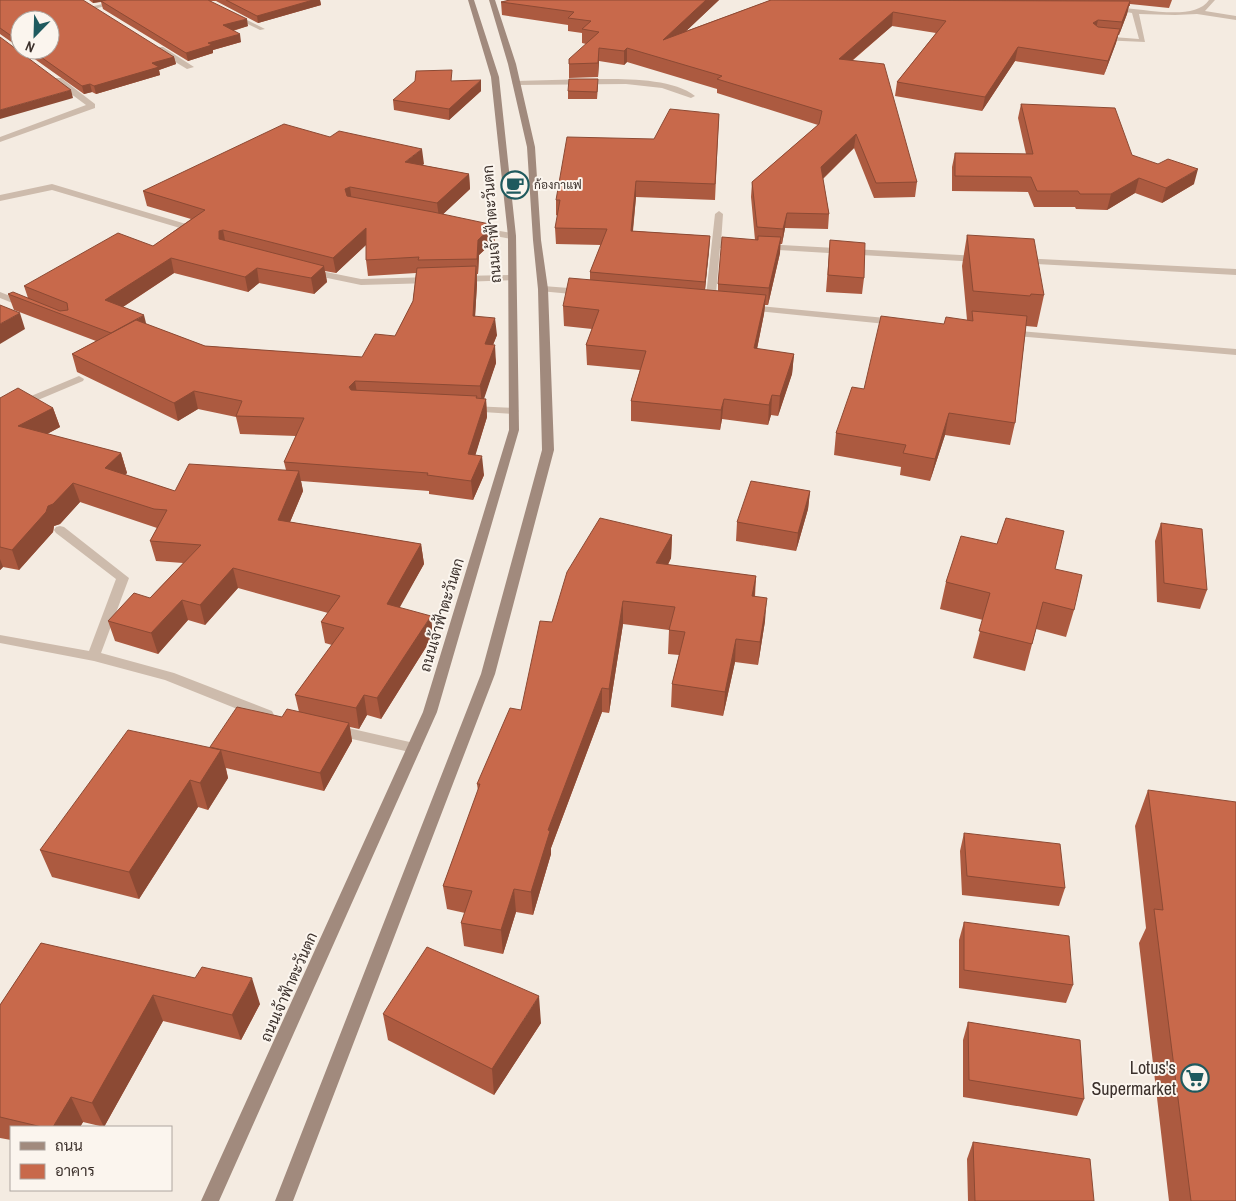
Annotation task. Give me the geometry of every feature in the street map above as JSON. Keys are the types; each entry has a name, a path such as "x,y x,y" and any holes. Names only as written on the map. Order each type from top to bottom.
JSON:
{"main road":[{"name":"ถนนเจ้าฟ้าตะวันตก","path":"210,1201 430,712 514,430 512,236 495,77 471,0"},
{"path":"284,1201 488,674 548,450 543,289 536,240 531,146 512,64 492,0"}],"street":[{"path":"101,12 90,5 129,0"},
{"path":"1198,12 1206,9 1212,0"},
{"path":"496,10 504,8"},
{"path":"1107,9 1198,12 1236,18"},
{"path":"1095,37 1143,41 1135,11"},
{"path":"229,13 262,29"},
{"path":"150,42 190,67"},
{"path":"0,140 92,106 54,77"},
{"path":"516,83 604,80 664,86 692,96"},
{"path":"0,198 52,187 183,226"},
{"path":"710,305 719,214"},
{"path":"465,228 512,236"},
{"path":"716,245 991,259"},
{"path":"1010,260 1236,272"},
{"path":"300,269 342,280 362,282 512,278"},
{"path":"543,289 592,293"},
{"path":"0,295 16,297 36,310"},
{"path":"739,307 903,323"},
{"path":"1000,332 1236,352"},
{"path":"0,413 79,380"},
{"path":"456,408 514,411"},
{"path":"60,530 124,578 94,656"},
{"path":"0,639 94,656 169,676 261,714 280,718"},
{"path":"318,727 414,748"}],"building":[{"path":"0,0 83,0 174,57 152,63 159,67 94,86 90,84 82,86 45,60 60,60 60,10 10,10 10,35 0,28"},
{"path":"208,0 247,19 223,25 240,34 208,43 212,45 186,53 101,1"},
{"path":"226,0 313,0 257,16"},
{"path":"510,0 706,0 663,40 771,0 1130,1 1122,22 1098,20 1093,23 1098,27 1120,29 1108,61 1018,47 985,97 897,82 946,21 893,12 839,59 884,64 917,182 876,183 856,134 821,167 829,214 787,213 783,229 757,227 752,182 819,124 822,111 717,79 722,76 627,48 624,51 599,48 598,63 569,64 569,59 599,32 582,29 591,21 568,18 574,12 501,2"},
{"path":"0,37 10,44 10,60 31,60 71,90 0,110"},
{"path":"452,70 451,81 481,80 449,109 393,100 415,81 416,71"},
{"path":"569,79 598,79 597,92 568,91"},
{"path":"1021,104 1115,108 1132,155 1158,164 1168,159 1198,169 1166,188 1139,178 1111,194 1080,194 1078,191 1037,191 1031,177 955,176 955,153 1033,154"},
{"path":"670,109 719,114 715,184 636,181 631,231 710,236 705,282 590,272 607,229 555,228 560,200 556,200 567,137 654,139"},
{"path":"284,124 330,137 339,131 422,149 405,162 469,174 437,203 350,187 345,189 347,196 494,225 478,240 477,259 418,260 419,257 366,260 366,228 333,258 223,230 219,231 219,239 324,266 311,278 257,268 245,277 171,258 105,300 144,315 111,333 8,294 13,292 60,311 68,310 67,303 24,286 118,233 153,246 205,210 143,191"},
{"path":"967,235 1034,239 1044,295 1031,294 1030,296 973,291"},
{"path":"758,236 781,237 769,288 718,284 722,237 758,240"},
{"path":"830,240 865,243 864,278 828,275"},
{"path":"476,266 473,316 495,318 485,344 495,345 480,386 355,381 349,387 351,390 477,396 476,398 486,399 468,454 482,456 471,481 427,475 428,473 284,462 304,418 236,416 242,401 194,391 174,403 72,354 136,320 205,346 362,357 375,334 395,336 413,301 417,268"},
{"path":"569,278 766,295 754,348 794,354 780,396 772,395 769,405 724,399 721,410 631,401 646,351 586,345 599,310 563,306"},
{"path":"0,305 20,313 0,324"},
{"path":"972,311 1027,316 1015,423 949,413 935,459 903,453 906,445 836,433 852,387 864,389 881,316 944,324 946,317 973,321"},
{"path":"18,388 53,408 18,426 121,453 105,468 175,491 189,464 299,471 278,520 421,544 387,604 431,616 377,698 364,695 356,708 295,695 344,628 321,622 340,596 233,568 200,605 182,600 151,633 108,621 134,593 150,598 201,545 150,541 167,510 154,509 73,483 53,504 48,506 46,512 12,550 0,547 0,398"},
{"path":"751,481 810,491 798,533 737,522"},
{"path":"600,518 672,535 656,563 756,576 752,596 767,598 760,642 736,639 725,692 672,684 685,632 669,630 675,607 623,601 609,689 602,688 548,830 550,831 531,892 514,889 501,930 461,923 472,891 443,886 480,784 477,784 510,708 521,710 540,621 552,622 567,572"},
{"path":"1006,518 1064,531 1055,569 1082,575 1074,610 1043,602 1032,644 979,631 990,593 946,582 961,536 997,544"},
{"path":"1161,523 1202,529 1207,590 1164,583"},
{"path":"237,707 282,717 287,709 349,723 320,773 210,747"},
{"path":"128,730 221,750 200,783 190,780 129,872 40,850"},
{"path":"1148,790 1236,802 1236,1201 1191,1201 1154,909 1163,910"},
{"path":"964,833 1060,844 1065,888 967,876"},
{"path":"964,922 1069,936 1073,985 964,970"},
{"path":"41,943 195,978 202,967 252,978 232,1015 153,995 92,1103 71,1097 54,1126 38,1126 0,1117 0,1005"},
{"path":"427,947 539,996 492,1069 383,1014"},
{"path":"968,1022 1080,1040 1084,1099 969,1080"},
{"path":"973,1142 1090,1159 1094,1201 975,1201"}],"place":[{"name":"ก้องกาแฟ","path":"515,185"},
{"name":"Lotus's Supermarket","path":"1195,1078"}]}
